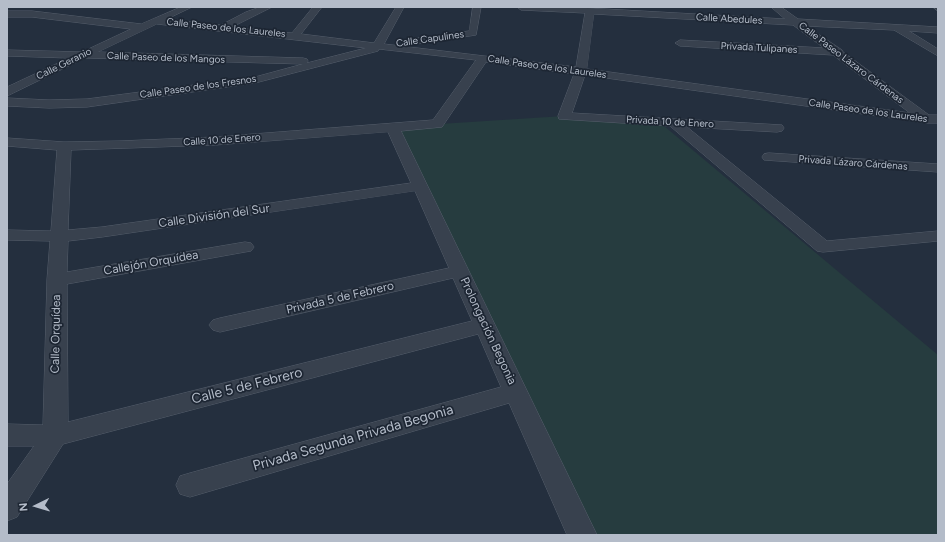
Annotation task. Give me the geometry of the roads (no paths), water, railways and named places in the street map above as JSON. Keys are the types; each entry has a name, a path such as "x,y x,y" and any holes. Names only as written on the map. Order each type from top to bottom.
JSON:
{"street":[{"name":"Calle Geranio","path":"7,92 156,20 188,7"},
{"path":"223,28 249,14 268,7"},
{"path":"295,36 318,7"},
{"path":"382,46 400,7"},
{"name":"Calle Capulines","path":"382,46 473,33 477,7"},
{"name":"Calle Abedules","path":"521,7 590,11 654,11 797,22 938,30"},
{"name":"Calle Paseo Lázaro Cárdenas","path":"775,7 934,122"},
{"path":"581,71 590,11"},
{"path":"7,14 32,14 142,27"},
{"name":"Calle Paseo de los Laureles","path":"156,20 483,58 934,122"},
{"path":"896,28 938,53"},
{"name":"Privada Tulipanes","path":"680,44 838,52"},
{"name":"Calle Paseo de los Fresnos","path":"7,102 49,104 87,103 255,80 382,46"},
{"name":"Calle Paseo de los Mangos","path":"7,53 326,62"},
{"name":"Calle 10 de Enero","path":"7,142 64,146 120,145 215,140 437,124 483,58"},
{"name":"Privada 10 de Enero","path":"581,71 564,116 777,128"},
{"path":"673,122 823,247 938,236"},
{"name":"Prolongación Begonia","path":"393,127 582,535"},
{"name":"Calle Orquídea","path":"54,436 57,280 64,146"},
{"name":"Privada Lázaro Cárdenas","path":"768,157 938,168"},
{"name":"Calle División del Sur","path":"7,235 60,236 102,232 420,186"},
{"name":"Callejón Orquídea","path":"57,280 245,247"},
{"name":"Privada 5 de Febrero","path":"220,325 460,271"},
{"name":"Calle 5 de Febrero","path":"7,435 54,436 485,325"},
{"name":"Privada Segunda Privada Begonia","path":"190,485 516,392"},
{"path":"7,508 54,436"}]}
